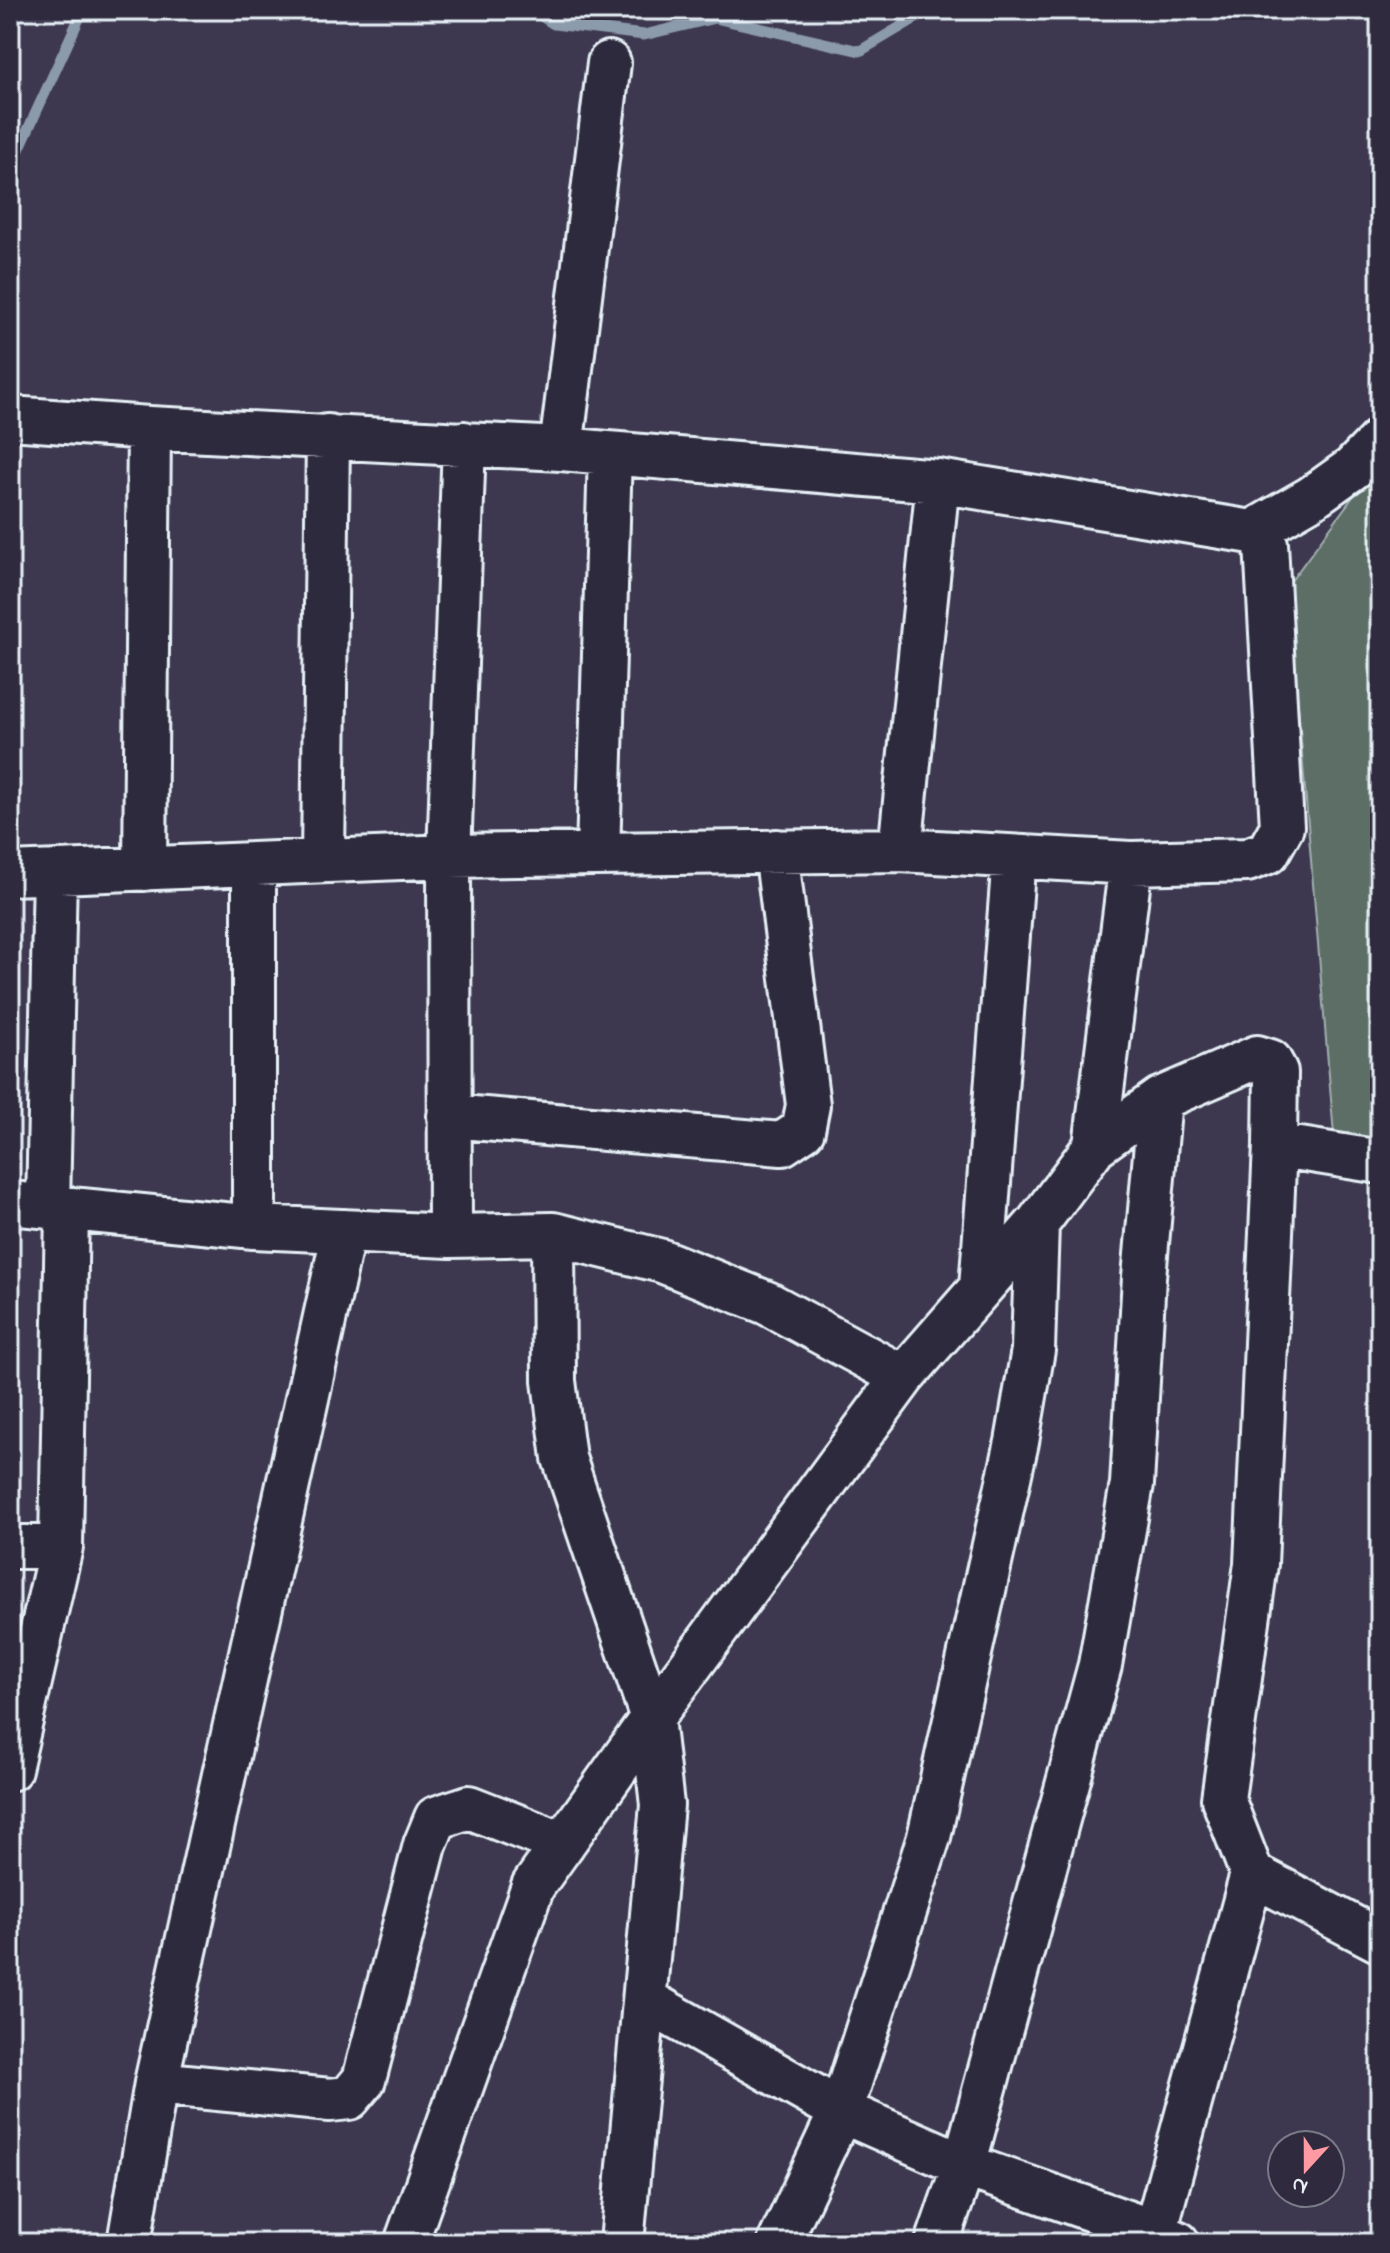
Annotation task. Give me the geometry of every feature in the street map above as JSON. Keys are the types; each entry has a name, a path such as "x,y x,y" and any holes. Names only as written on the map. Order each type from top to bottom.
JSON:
{"street":[{"path":"561,449 609,63"},
{"path":"10,418 561,449 938,481 1252,532 1262,536 1266,544 1282,827 1268,852 1247,860 1131,863 900,850 598,853 10,874"},
{"path":"145,869 149,428"},
{"path":"323,861 328,436"},
{"path":"1252,532 1311,498 1353,468 1380,440"},
{"path":"450,1236 449,856 464,443"},
{"path":"598,853 610,454"},
{"path":"900,850 938,481"},
{"path":"449,1116 782,1144 803,1130 808,1105 776,851"},
{"path":"981,1287 1014,857"},
{"path":"1095,1146 1131,863"},
{"path":"254,864 254,1227"},
{"path":"10,1769 61,1547 42,1206 55,872"},
{"path":"406,2243 533,1886 652,1718 903,1377 1037,1224 1095,1146 1160,1099 1257,1057 1270,1061 1276,1072 1275,1145 1256,1564 1223,1799 1252,1874 1167,2238 964,2165 841,2111 645,2000"},
{"path":"937,2243 964,2165 1100,1665 1132,1484 1144,1277 1160,1099"},
{"path":"1275,1145 1380,1162"},
{"path":"42,1206 254,1227 450,1236 553,1234 662,1261 767,1303 903,1377"},
{"path":"779,2243 841,2111 929,1837 1017,1442 1033,1350 1037,1224"},
{"path":"129,2243 156,2083 344,1231"},
{"path":"553,1234 554,1381 564,1458 652,1718 662,1805 622,2243"},
{"path":"10,1547 61,1547"},
{"path":"156,2083 330,2100 349,2098 364,2080 425,1845 436,1818 469,1807 563,1844"},
{"path":"1252,1874 1380,1941"}],"green space":[{"path":"1380,460 1380,1139 1334,1135 1288,585"}],"waterway":[{"path":"10,169 83,10"},
{"path":"532,10 554,24 644,35 715,18 860,51 929,10"}]}
